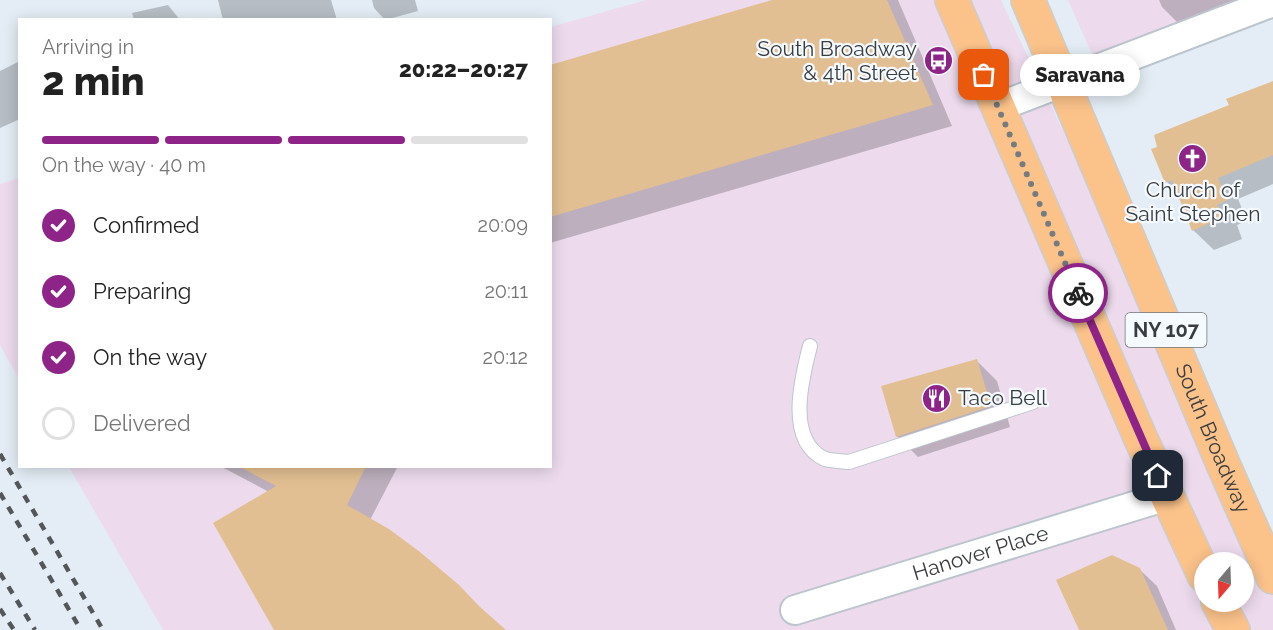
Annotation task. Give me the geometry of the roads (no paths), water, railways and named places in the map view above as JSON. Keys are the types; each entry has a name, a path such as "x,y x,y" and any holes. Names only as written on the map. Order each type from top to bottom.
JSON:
{"main road":[{"name":"NY 107","path":"952,0 1194,554"},
{"name":"South Broadway","path":"1028,0 1118,217 1273,577"},
{"path":"1223,612 1233,630"}],"street":[{"path":"998,107 1273,2"},
{"name":"Hanover Place","path":"795,610 1167,496"}],"lane":[{"path":"810,346 801,384 800,413 803,434 812,447 825,459 849,462 1033,402"}],"railway":[{"path":"0,454 103,630"},
{"path":"0,493 81,630"},
{"path":"0,573 35,630"},
{"path":"0,609 14,630"}],"place":[{"name":"South Broadway & 4th Street","path":"938,61"},
{"name":"Saravana","path":"984,75"},
{"name":"Church of Saint Stephen","path":"1193,159"},
{"name":"Taco Bell","path":"937,398"}]}
